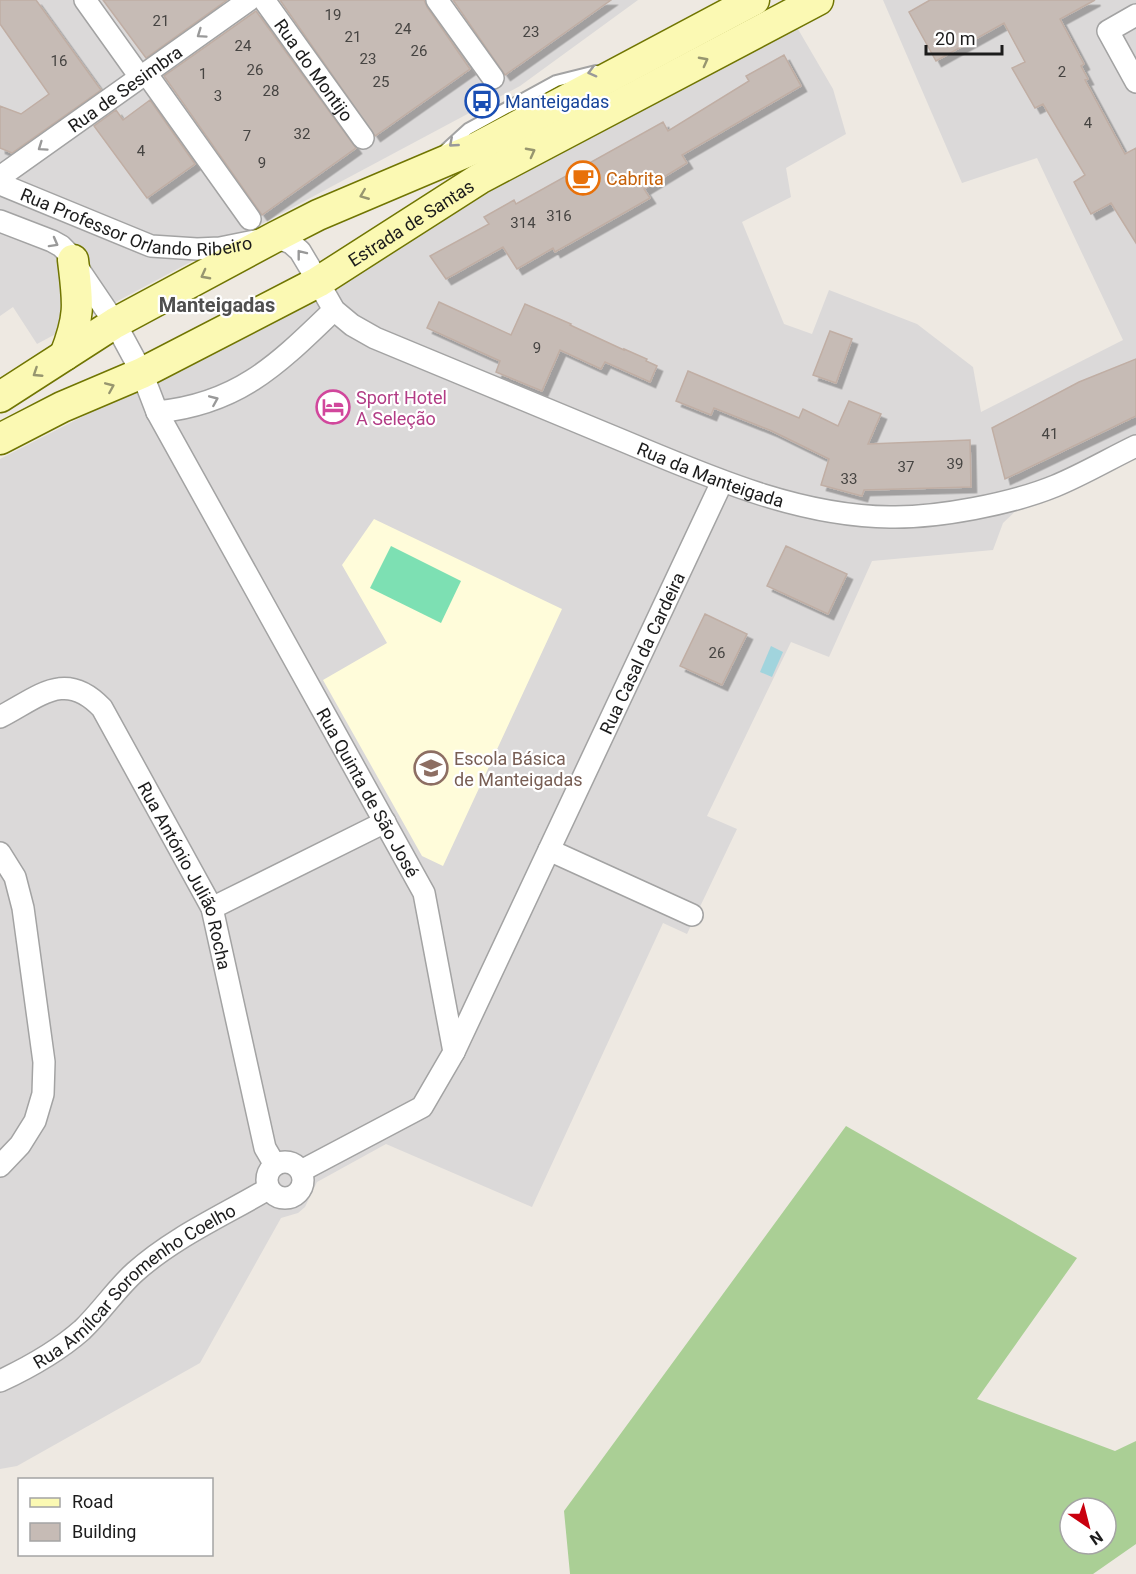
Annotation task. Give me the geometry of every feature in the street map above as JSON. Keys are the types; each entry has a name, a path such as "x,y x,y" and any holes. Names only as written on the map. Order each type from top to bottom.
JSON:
{"main road":[{"name":"Estrada de Santas","path":"0,398 115,323 275,237 327,211 476,148 754,0"},
{"name":"Estrada de Santas","path":"0,439 62,407 142,373 318,282 479,179 818,0"},
{"path":"65,355 76,325 78,308 72,260"}],"street":[{"path":"85,0 250,219"},
{"name":"Rua de Sesimbra","path":"0,177 249,0"},
{"name":"Rua do Montijo","path":"264,0 363,138"},
{"path":"437,0 493,78"},
{"path":"1136,15 1108,32 1136,82"},
{"name":"Rua Professor Orlando Ribeiro","path":"0,184 151,246 220,248 275,237"},
{"name":"Rua Professor Orlando Ribeiro","path":"0,221 61,246 115,323 142,373"},
{"name":"Rua da Manteigada","path":"275,237 291,243 300,252 334,310 352,325 375,338 722,482 799,504 842,512 891,517 945,513 1000,502 1054,487 1136,446"},
{"path":"157,412 211,402 235,390 282,359 334,310"},
{"name":"Rua Quinta de São José","path":"142,373 157,412 424,893 454,1052"},
{"name":"Rua Casal da Cardeira","path":"454,1052 722,482"},
{"name":"Rua António Julião Rocha","path":"0,717 52,689 71,687 90,695 102,708 212,909 265,1148 274,1165"},
{"path":"212,909 385,822"},
{"path":"549,850 692,915"},
{"path":"0,853 15,877 23,908 44,1062 44,1094 35,1121 20,1145 0,1166"},
{"path":"301,1171 422,1107 454,1052"},
{"path":"290,1162 301,1171 303,1186 294,1196 279,1198 268,1189 267,1175 274,1165 290,1162"},
{"name":"Rua Amílcar Soromenho Coelho","path":"0,1381 34,1365 60,1348 83,1328 134,1273 162,1250 268,1189"}],"shaded area":[{"path":"0,0 638,0 520,86 37,344 13,307 0,316"},
{"path":"883,0 1136,0 1136,434 1050,478 1003,523 993,550 872,561 829,657 791,642 707,816 737,829 687,934 663,923 532,1207 386,1144 317,1182 305,1207 298,1213 281,1218 200,1363 17,1466 0,1469 0,459 321,294 487,190 795,24 833,89 846,134 786,168 791,197 742,222 784,324 812,334 829,290 917,324 973,367 981,412 1123,340 1037,158 962,183"},
{"name":"Escola Básica de Manteigadas","path":"374,519 562,609 443,866 422,856 323,680 387,643 342,565"}],"green space":[{"path":"391,546 461,581 441,623 370,588"},
{"path":"846,1126 1077,1258 977,1399 1115,1451 1136,1441 1136,1544 1093,1574 570,1574 564,1511"}],"water":[{"path":"771,646 783,652 772,677 760,672"}],"building":[{"path":"0,0 36,0 101,90 12,153 0,148 0,106 21,114 49,94 0,24"},
{"path":"103,0 227,0 146,58"},
{"path":"280,0 424,0 470,69 375,136"},
{"path":"453,0 611,0 505,75"},
{"path":"930,0 1095,0 1060,19 1084,64 1081,66 1088,79 1085,80 1125,154 1136,148 1136,243 1111,203 1091,214 1074,182 1085,175 1043,104 1035,108 1012,68 1025,62 1004,23 936,61 909,12"},
{"path":"256,11 356,148 262,215 164,76"},
{"path":"784,55 801,86 682,155 687,163 644,189 650,198 622,214 555,252 553,248 517,269 503,247 446,279 430,256 489,224 484,217 514,200 516,204 663,122 668,131 749,81 746,76"},
{"path":"150,100 195,164 147,198 94,126 116,110 123,120"},
{"path":"439,302 511,335 525,304 647,359 646,361 657,366 650,382 605,362 601,369 560,350 542,391 496,372 500,361 427,328"},
{"path":"830,331 852,339 836,383 813,375"},
{"path":"1136,359 1136,416 1005,479 992,428 1079,382"},
{"path":"688,371 799,418 803,409 838,426 849,401 881,414 868,444 970,440 971,487 864,490 862,496 821,485 829,459 772,431 714,408 711,415 676,401"},
{"path":"786,546 847,574 828,614 767,586"},
{"path":"705,614 747,634 722,685 680,666"}],"place":[{"name":"Manteigadas","path":"482,101"},
{"name":"Cabrita","path":"583,178"},
{"name":"Sport Hotel A Seleção","path":"333,407"},
{"name":"Escola Básica de Manteigadas","path":"431,768"}],"district":[{"name":"Manteigadas","path":"217,305"}]}
